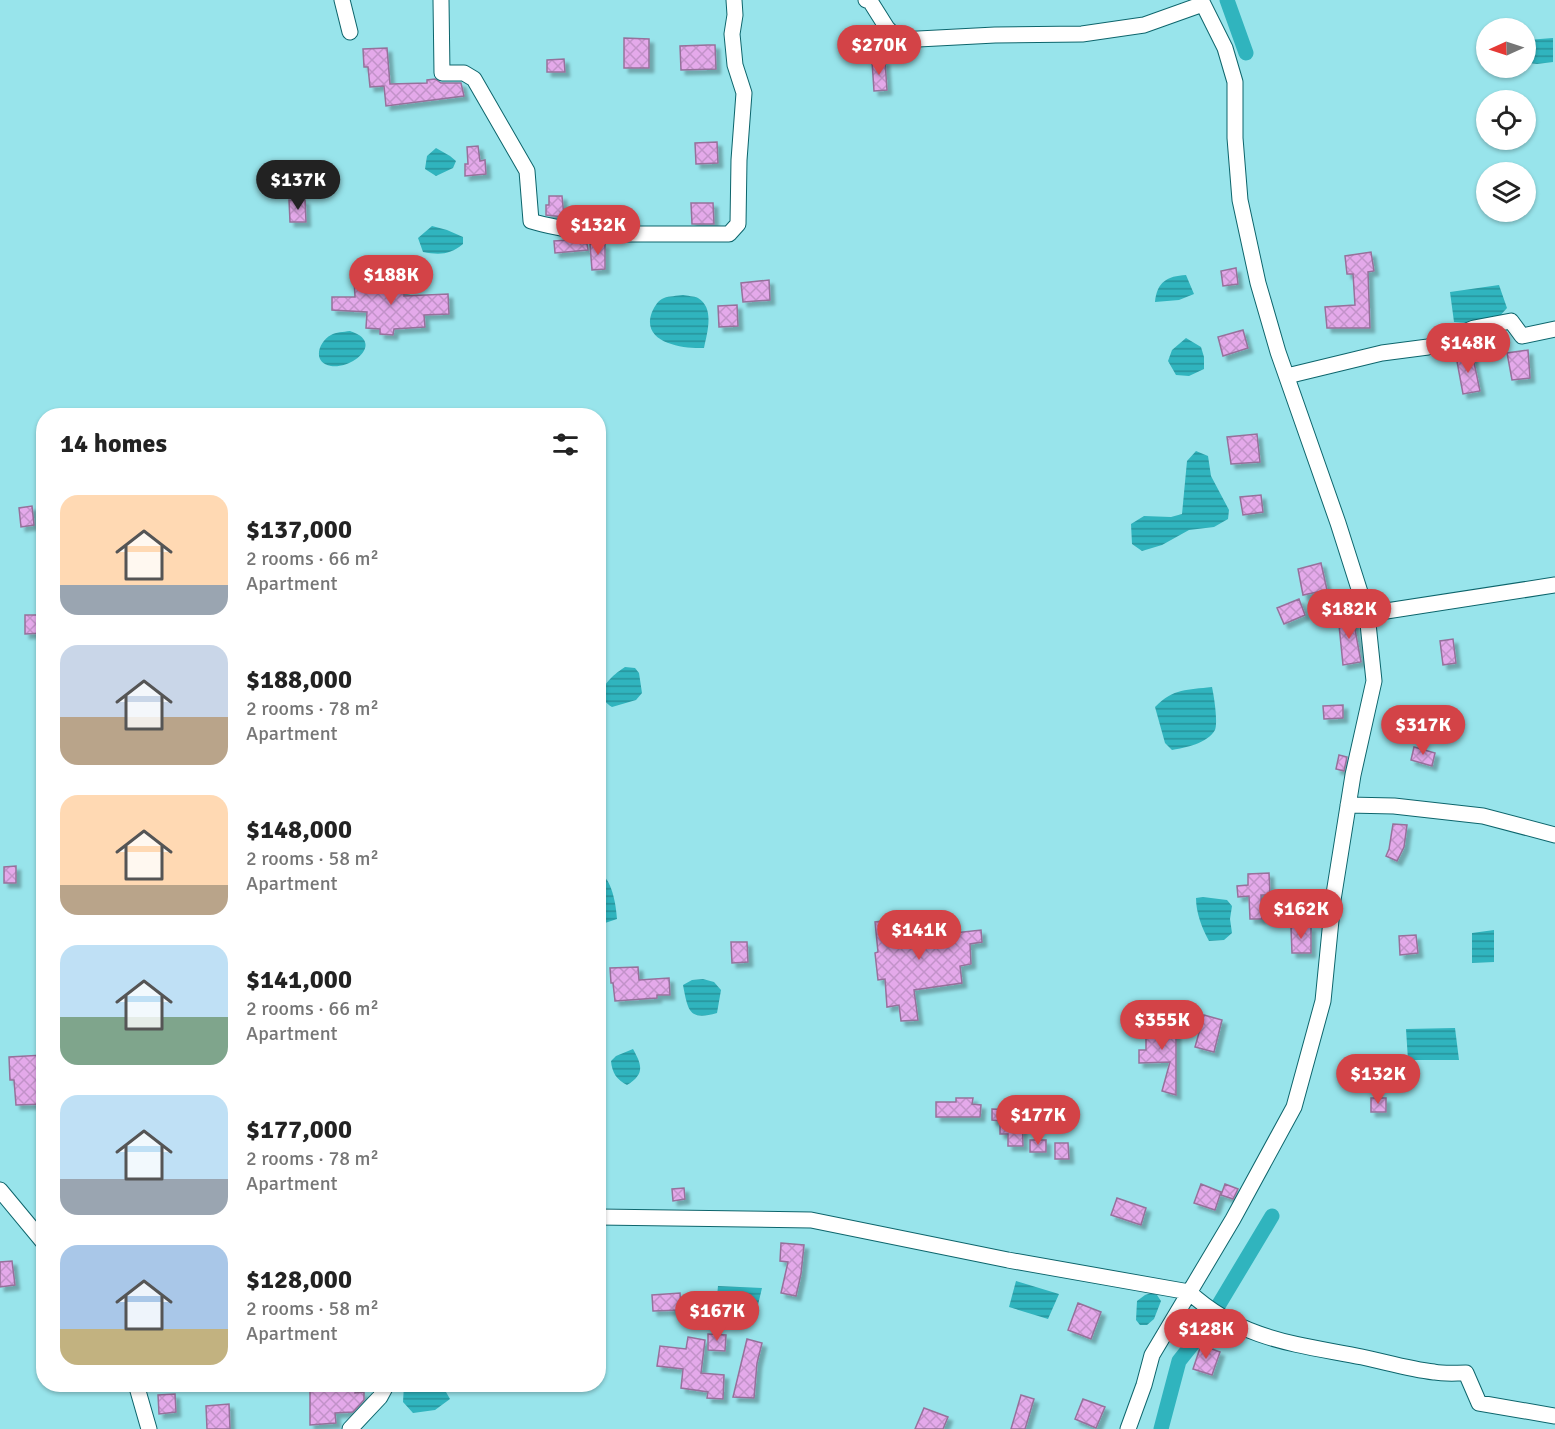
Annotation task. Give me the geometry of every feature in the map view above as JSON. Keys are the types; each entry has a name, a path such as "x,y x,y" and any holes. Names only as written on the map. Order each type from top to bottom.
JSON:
{"street":[{"path":"342,0 350,32"},
{"path":"441,0 442,73 464,73 474,79 527,171 531,221 585,234 729,234 738,224 739,160 744,93 735,65 732,34 735,15 734,0"},
{"path":"866,0 870,1 887,28 899,40 994,35 1082,34 1144,25 1202,2 1225,48 1235,82 1234,138 1240,200 1258,283 1278,352 1338,523 1367,614 1374,681 1333,900 1323,1001 1294,1107 1233,1219 1152,1355 1128,1429"},
{"path":"1287,376 1382,353 1428,347 1474,328 1511,321 1522,336 1555,328"},
{"path":"1367,614 1555,585"},
{"path":"1352,804 1394,806 1483,816 1555,835"},
{"path":"0,1190 36,1233"},
{"path":"606,1217 811,1220 1008,1260 1189,1292 1207,1309 1265,1338 1295,1346 1435,1372 1466,1373 1479,1403 1555,1416"},
{"path":"138,1392 149,1429"},
{"path":"350,1429 383,1392"}],"water":[{"path":"1553,38 1553,62 1536,64 1536,39"},
{"path":"436,148 456,161 453,168 436,176 425,169 427,156"},
{"path":"432,226 463,237 463,244 444,253 423,252 418,238"},
{"path":"1186,275 1194,294 1179,300 1155,302 1158,289 1164,281"},
{"path":"1499,285 1507,308 1498,318 1468,323 1454,322 1450,292"},
{"path":"683,295 698,298 707,308 708,328 704,348 675,345 666,342 652,331 650,322 652,312 658,302 666,297"},
{"path":"350,331 360,336 365,342 362,354 340,366 331,366 321,361 320,347 326,338 335,333"},
{"path":"1186,338 1201,347 1204,369 1189,376 1176,375 1168,361 1172,350"},
{"path":"1196,451 1208,456 1211,476 1229,510 1228,519 1214,527 1189,530 1162,545 1142,551 1132,544 1131,524 1144,516 1171,517 1182,514 1187,461"},
{"path":"625,667 635,668 639,673 642,693 636,700 612,707 606,702 606,684"},
{"path":"1212,687 1216,726 1212,735 1202,742 1172,750 1165,743 1155,707 1175,693"},
{"path":"606,879 614,899 617,919 606,923"},
{"path":"1196,898 1227,900 1232,906 1230,919 1232,933 1224,940 1209,941 1206,936 1196,904"},
{"path":"1494,930 1494,962 1472,963 1472,933"},
{"path":"703,979 714,982 721,990 717,1013 701,1016 691,1012 683,985 692,980"},
{"path":"1455,1028 1459,1060 1408,1060 1406,1029"},
{"path":"633,1049 640,1069 637,1077 627,1085 616,1076 611,1061 616,1056"},
{"path":"1016,1281 1059,1294 1048,1319 1009,1307"},
{"path":"718,1286 762,1288 754,1322 736,1325 715,1317"},
{"path":"1151,1293 1157,1295 1161,1301 1154,1319 1147,1325 1140,1325 1136,1320 1137,1301"},
{"path":"404,1392 446,1392 450,1399 435,1410 413,1413 403,1402"}],"building":[{"path":"624,38 649,39 649,68 624,68"},
{"path":"715,45 716,69 681,70 680,46"},
{"path":"387,48 390,84 427,83 427,80 435,79 441,83 461,83 464,96 386,106 384,86 370,87 368,67 364,67 363,49"},
{"path":"564,59 565,72 547,72 547,60"},
{"path":"872,61 885,61 887,90 874,91"},
{"path":"717,142 718,163 696,164 695,143"},
{"path":"478,146 480,161 485,160 486,174 465,176 465,164 468,164 467,147"},
{"path":"549,196 562,196 564,217 546,215"},
{"path":"289,200 305,200 306,222 290,222"},
{"path":"691,203 713,203 714,224 692,224"},
{"path":"569,240 587,244 588,250 555,253 554,241"},
{"path":"590,244 605,244 605,269 592,270"},
{"path":"1371,252 1374,271 1368,272 1370,328 1327,328 1325,307 1355,305 1353,274 1347,274 1345,256"},
{"path":"1236,268 1238,284 1223,286 1221,271"},
{"path":"378,278 378,284 404,283 404,296 448,294 449,314 424,315 425,327 394,329 393,335 380,334 380,329 366,328 367,312 332,310 332,297 355,297 354,279"},
{"path":"769,280 770,300 743,302 741,283"},
{"path":"737,305 738,326 719,327 718,306"},
{"path":"1243,330 1248,348 1223,356 1218,337"},
{"path":"1528,350 1530,378 1512,380 1507,353"},
{"path":"1472,353 1480,391 1463,394 1456,356"},
{"path":"1257,434 1260,462 1231,464 1227,437"},
{"path":"1261,495 1263,512 1243,515 1240,497"},
{"path":"32,506 34,525 21,527 19,508"},
{"path":"1321,563 1327,590 1303,595 1298,569"},
{"path":"1299,599 1305,615 1284,624 1277,608"},
{"path":"1352,613 1361,662 1343,665 1338,615"},
{"path":"25,615 36,615 36,633 25,634"},
{"path":"1453,639 1456,663 1443,665 1440,641"},
{"path":"1343,705 1343,718 1324,719 1323,706"},
{"path":"1414,747 1435,753 1432,766 1411,760"},
{"path":"1339,755 1347,757 1344,771 1336,769"},
{"path":"1393,824 1407,825 1404,847 1397,861 1386,856"},
{"path":"16,866 16,883 4,883 4,867"},
{"path":"1269,873 1270,895 1261,895 1262,919 1250,919 1249,896 1238,897 1237,886 1248,885 1248,874"},
{"path":"900,919 900,923 913,921 914,928 919,928 920,934 981,930 982,942 970,944 971,964 960,966 962,983 914,990 918,1020 901,1021 899,1005 887,1007 885,979 878,980 875,922"},
{"path":"1291,927 1311,927 1311,953 1292,953"},
{"path":"1416,935 1418,953 1400,955 1399,936"},
{"path":"731,942 747,942 748,962 732,963"},
{"path":"638,967 639,980 669,978 670,995 615,1001 610,968"},
{"path":"1204,1015 1222,1020 1214,1052 1195,1047"},
{"path":"1163,1023 1176,1023 1176,1095 1162,1091 1170,1062 1139,1063 1139,1050 1146,1050 1146,1025 1163,1025"},
{"path":"36,1055 36,1104 16,1105 14,1080 10,1080 9,1057"},
{"path":"956,1098 973,1098 972,1104 981,1105 980,1117 936,1117 936,1102 956,1102"},
{"path":"1371,1098 1386,1098 1386,1112 1371,1112"},
{"path":"1032,1105 1051,1105 1051,1116 1032,1116"},
{"path":"992,1109 1022,1110 1023,1146 1008,1146 1008,1134 1000,1134 1000,1121 992,1120"},
{"path":"1030,1140 1046,1140 1046,1152 1030,1152"},
{"path":"1055,1143 1068,1143 1069,1159 1055,1159"},
{"path":"1201,1184 1221,1192 1215,1210 1194,1203"},
{"path":"1225,1184 1238,1189 1233,1199 1221,1195"},
{"path":"684,1188 685,1199 673,1201 672,1189"},
{"path":"1117,1198 1146,1208 1141,1225 1111,1215"},
{"path":"781,1243 804,1245 796,1296 781,1293 788,1262 780,1261"},
{"path":"12,1261 15,1285 0,1287 0,1262"},
{"path":"680,1293 681,1310 653,1311 652,1295"},
{"path":"1078,1303 1101,1312 1091,1339 1068,1330"},
{"path":"708,1334 726,1335 725,1351 708,1350"},
{"path":"688,1337 705,1340 701,1373 724,1375 723,1399 707,1398 708,1392 681,1388 683,1369 657,1366 660,1346 686,1349"},
{"path":"747,1339 762,1343 757,1363 754,1398 733,1397"},
{"path":"1201,1345 1220,1352 1212,1375 1193,1369"},
{"path":"310,1392 364,1392 364,1400 353,1412 335,1413 336,1423 310,1425"},
{"path":"175,1394 176,1412 159,1414 158,1395"},
{"path":"1021,1395 1034,1399 1025,1429 1011,1429"},
{"path":"1083,1399 1105,1407 1096,1428 1075,1419"},
{"path":"229,1404 230,1429 207,1429 206,1406"},
{"path":"924,1408 948,1417 943,1429 915,1429"}],"waterway":[{"path":"1227,0 1246,53"},
{"path":"1161,1429 1179,1361 1203,1331 1272,1216"}]}
